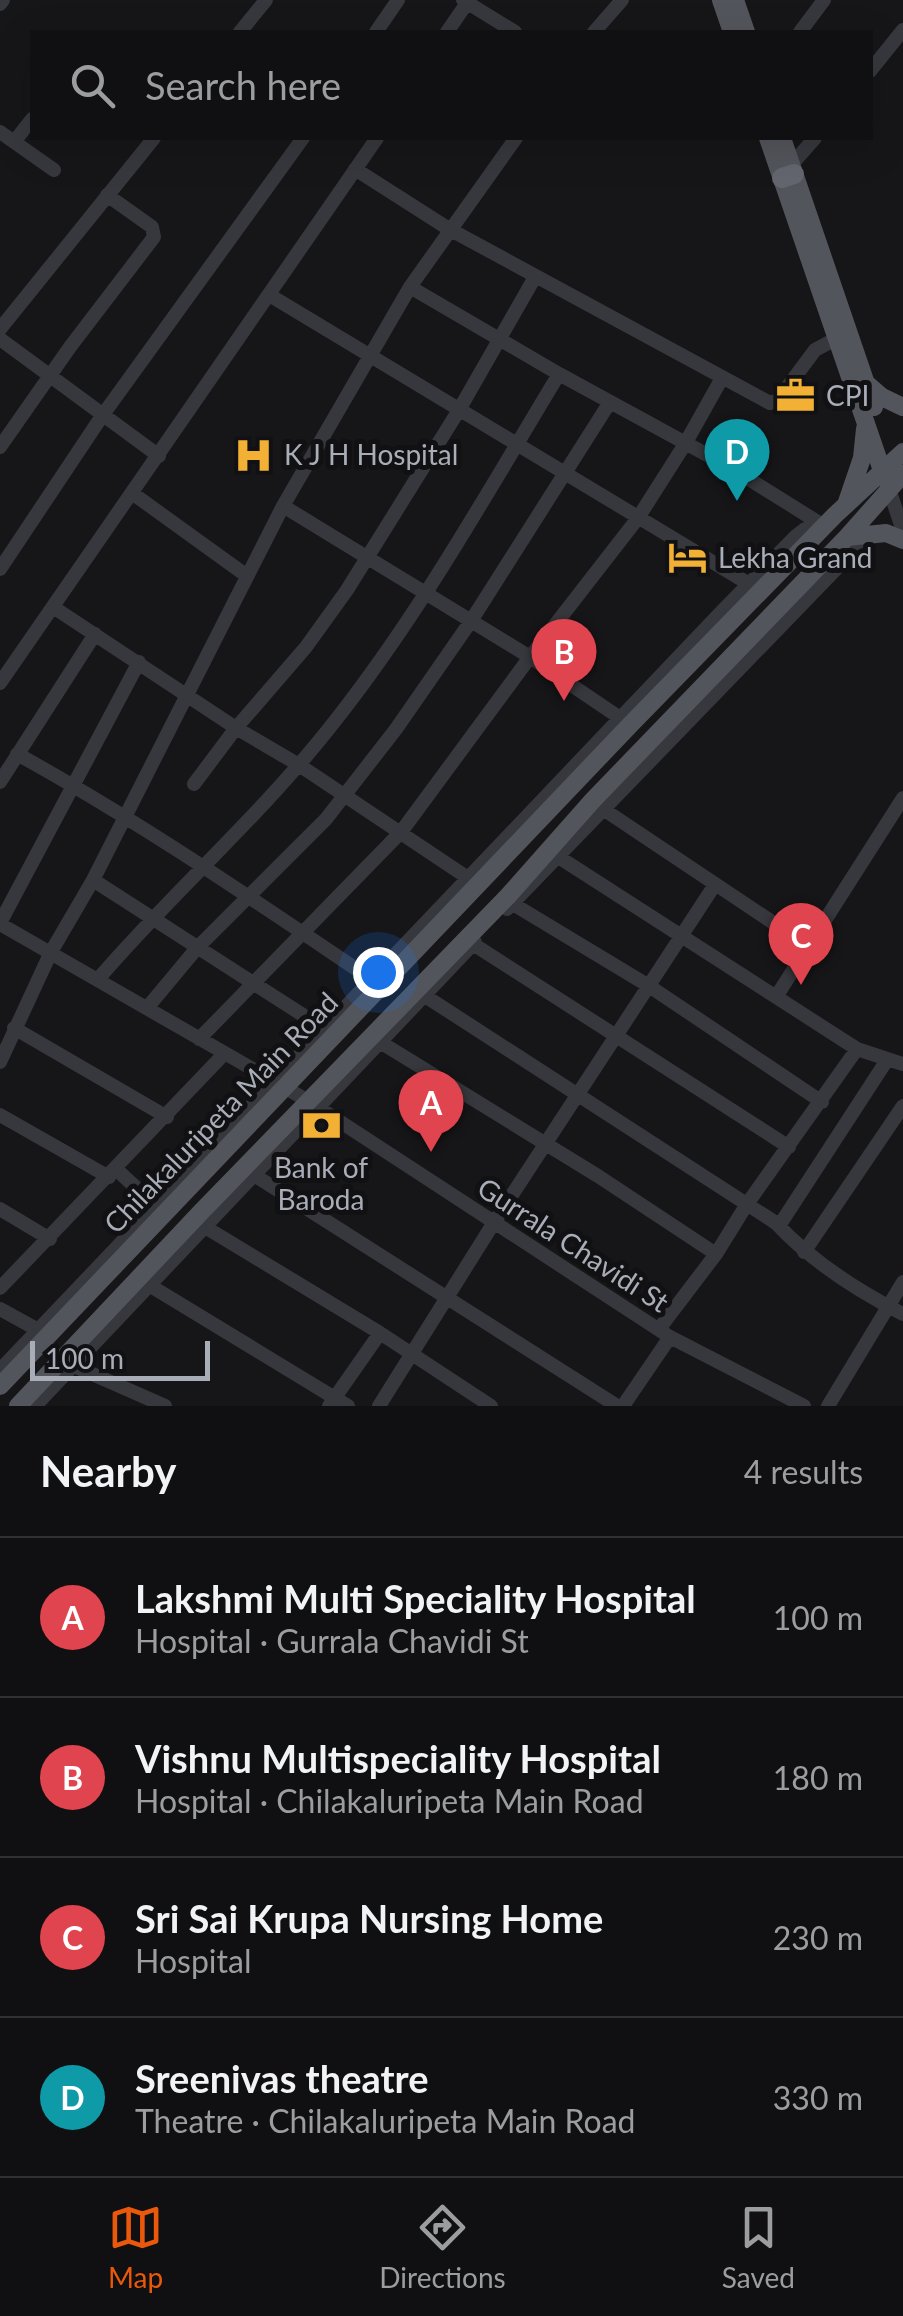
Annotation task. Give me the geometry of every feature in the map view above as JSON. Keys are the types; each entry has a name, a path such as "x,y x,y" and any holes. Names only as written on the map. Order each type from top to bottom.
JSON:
{"main road":[{"path":"721,0 731,30"},
{"path":"736,0 745,30"},
{"path":"769,140 789,172"},
{"path":"782,140 866,420 896,473"},
{"path":"843,335 866,384 896,473"},
{"path":"866,384 882,398 903,406"},
{"path":"846,505 862,458 866,420"},
{"name":"Chilakaluripeta Main Road","path":"0,1386 277,1085 626,722 846,505 896,473"},
{"name":"Chilakaluripeta Main Road","path":"18,1406 200,1212 314,1105 593,800 847,538 896,473"},
{"path":"847,538 886,533 903,540"}],"street":[{"path":"242,30 266,0"},
{"path":"377,30 398,0"},
{"path":"596,30 622,0"},
{"path":"802,30 824,0"},
{"path":"448,30 465,1 513,30"},
{"path":"873,67 903,30"},
{"path":"14,142 30,121"},
{"path":"0,132 54,170"},
{"path":"0,329 152,140"},
{"path":"0,569 102,416 302,140"},
{"path":"0,684 376,140"},
{"path":"0,1062 51,952 93,880 283,506 410,287 515,140"},
{"path":"789,172 813,140"},
{"path":"356,170 448,229 534,277 774,403 815,350 843,335"},
{"path":"0,447 154,237 152,227 107,195"},
{"path":"194,784 306,647 368,558 459,410 534,277"},
{"path":"410,287 825,525"},
{"path":"271,296 749,584"},
{"path":"0,338 159,456"},
{"path":"99,978 151,918 204,868 299,765 368,678 426,593 559,374"},
{"path":"199,1039 401,832 638,518 722,378"},
{"path":"147,1008 197,948 326,819 471,621 610,402"},
{"path":"896,473 903,531"},
{"path":"132,493 247,576"},
{"path":"283,506 530,657 626,722"},
{"path":"0,1370 277,1085 322,1028 626,722 749,584 805,529 825,525"},
{"path":"36,1406 205,1228 314,1105 425,996 871,533"},
{"path":"53,607 468,878"},
{"path":"0,782 95,634"},
{"path":"0,923 139,662"},
{"path":"16,754 124,816 371,980"},
{"path":"776,997 903,798"},
{"path":"603,809 808,946"},
{"path":"557,856 858,1049 903,1064"},
{"path":"93,880 322,1028"},
{"path":"379,1406 714,886"},
{"path":"512,904 650,986 822,1102"},
{"name":"Gurrala Chavidi St","path":"0,923 314,1105 664,1333 804,1406"},
{"path":"473,944 789,1147"},
{"path":"425,996 747,1204 779,1226 804,1252 896,1311"},
{"path":"14,1028 167,1117"},
{"path":"380,1042 716,1254"},
{"path":"254,1174 620,1406 747,1204 858,1049"},
{"path":"0,1288 224,1054"},
{"path":"779,1226 887,1060"},
{"path":"804,1252 903,1106"},
{"path":"0,1115 113,1174 157,1207"},
{"path":"0,1209 50,1239"},
{"path":"205,1228 380,1333 491,1406"},
{"path":"828,1406 896,1311 903,1282"},
{"path":"149,1285 337,1403 380,1333"},
{"path":"0,1309 40,1330"},
{"path":"72,1366 165,1406"}],"place":[{"name":"CPI","path":"796,396"},
{"name":"K J H Hospital","path":"254,455"},
{"name":"Sreenivas theatre","path":"737,501"},
{"name":"Lekha Grand","path":"688,558"},
{"name":"Vishnu Multispeciality Hospital","path":"564,701"},
{"name":"Sri Sai Krupa Nursing Home","path":"801,985"},
{"name":"Bank of Baroda","path":"321,1126"},
{"name":"Lakshmi Multi Speciality Hospital","path":"431,1152"}]}
